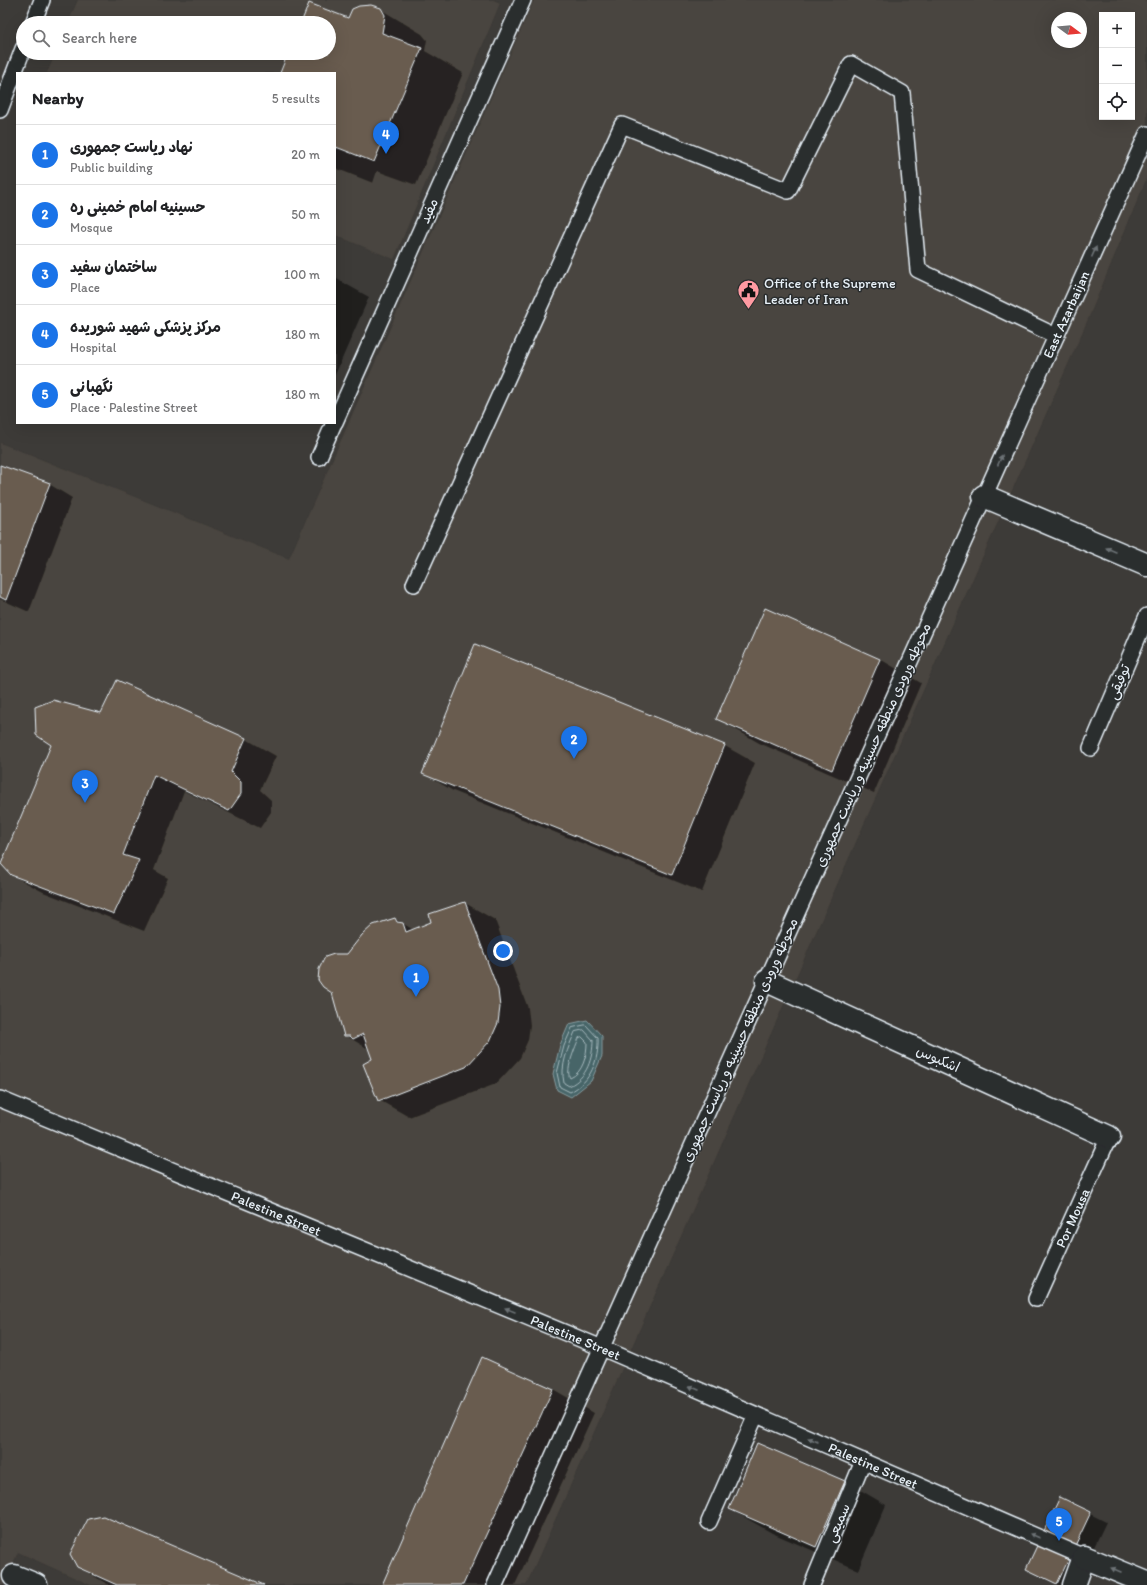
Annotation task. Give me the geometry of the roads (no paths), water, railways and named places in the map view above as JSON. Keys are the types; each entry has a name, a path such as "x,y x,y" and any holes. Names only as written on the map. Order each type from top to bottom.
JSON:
{"street":[{"path":"984,496 1147,565"},
{"name":"اشکبوس","path":"767,981 1109,1137"},
{"path":"1074,1585 1084,1557"},
{"name":"Palestine Street","path":"1084,1557 1147,1583"},
{"path":"14,1576 36,1585"}],"lane":[{"path":"36,16 42,0"},
{"name":"مفید","path":"336,420 523,0"},
{"path":"0,110 19,60"},
{"path":"414,584 622,125 788,191 852,64 902,93 918,270 1056,336"},
{"name":"East Azarbaijan","path":"984,496 1147,134"},
{"name":"مفید","path":"319,457 334,424"},
{"name":"محوطه ورودی منطقه حسینیه و ریاست جمهوری","path":"496,1585 984,496"},
{"name":"توفیقی","path":"1091,748 1147,616"},
{"name":"Palestine Street","path":"0,1099 602,1348 1084,1557"},
{"name":"Por Mousa","path":"1036,1299 1109,1137"},
{"path":"709,1522 756,1415"},
{"name":"سمیعی","path":"812,1585 864,1461"}],"water":[{"path":"587,1020 602,1036 602,1056 591,1081 571,1097 557,1090 553,1074 560,1045 569,1024"}],"place":[{"name":"مرکز پزشکی شهید شوریده","path":"386,154"},
{"name":"Office of the Supreme Leader of Iran","path":"749,310"},
{"name":"حسینیه امام خمینی ره","path":"574,759"},
{"name":"ساختمان سفید","path":"85,803"},
{"name":"نهاد ریاست جمهوری","path":"416,997"},
{"name":"نگهبانی","path":"1059,1541"}]}
